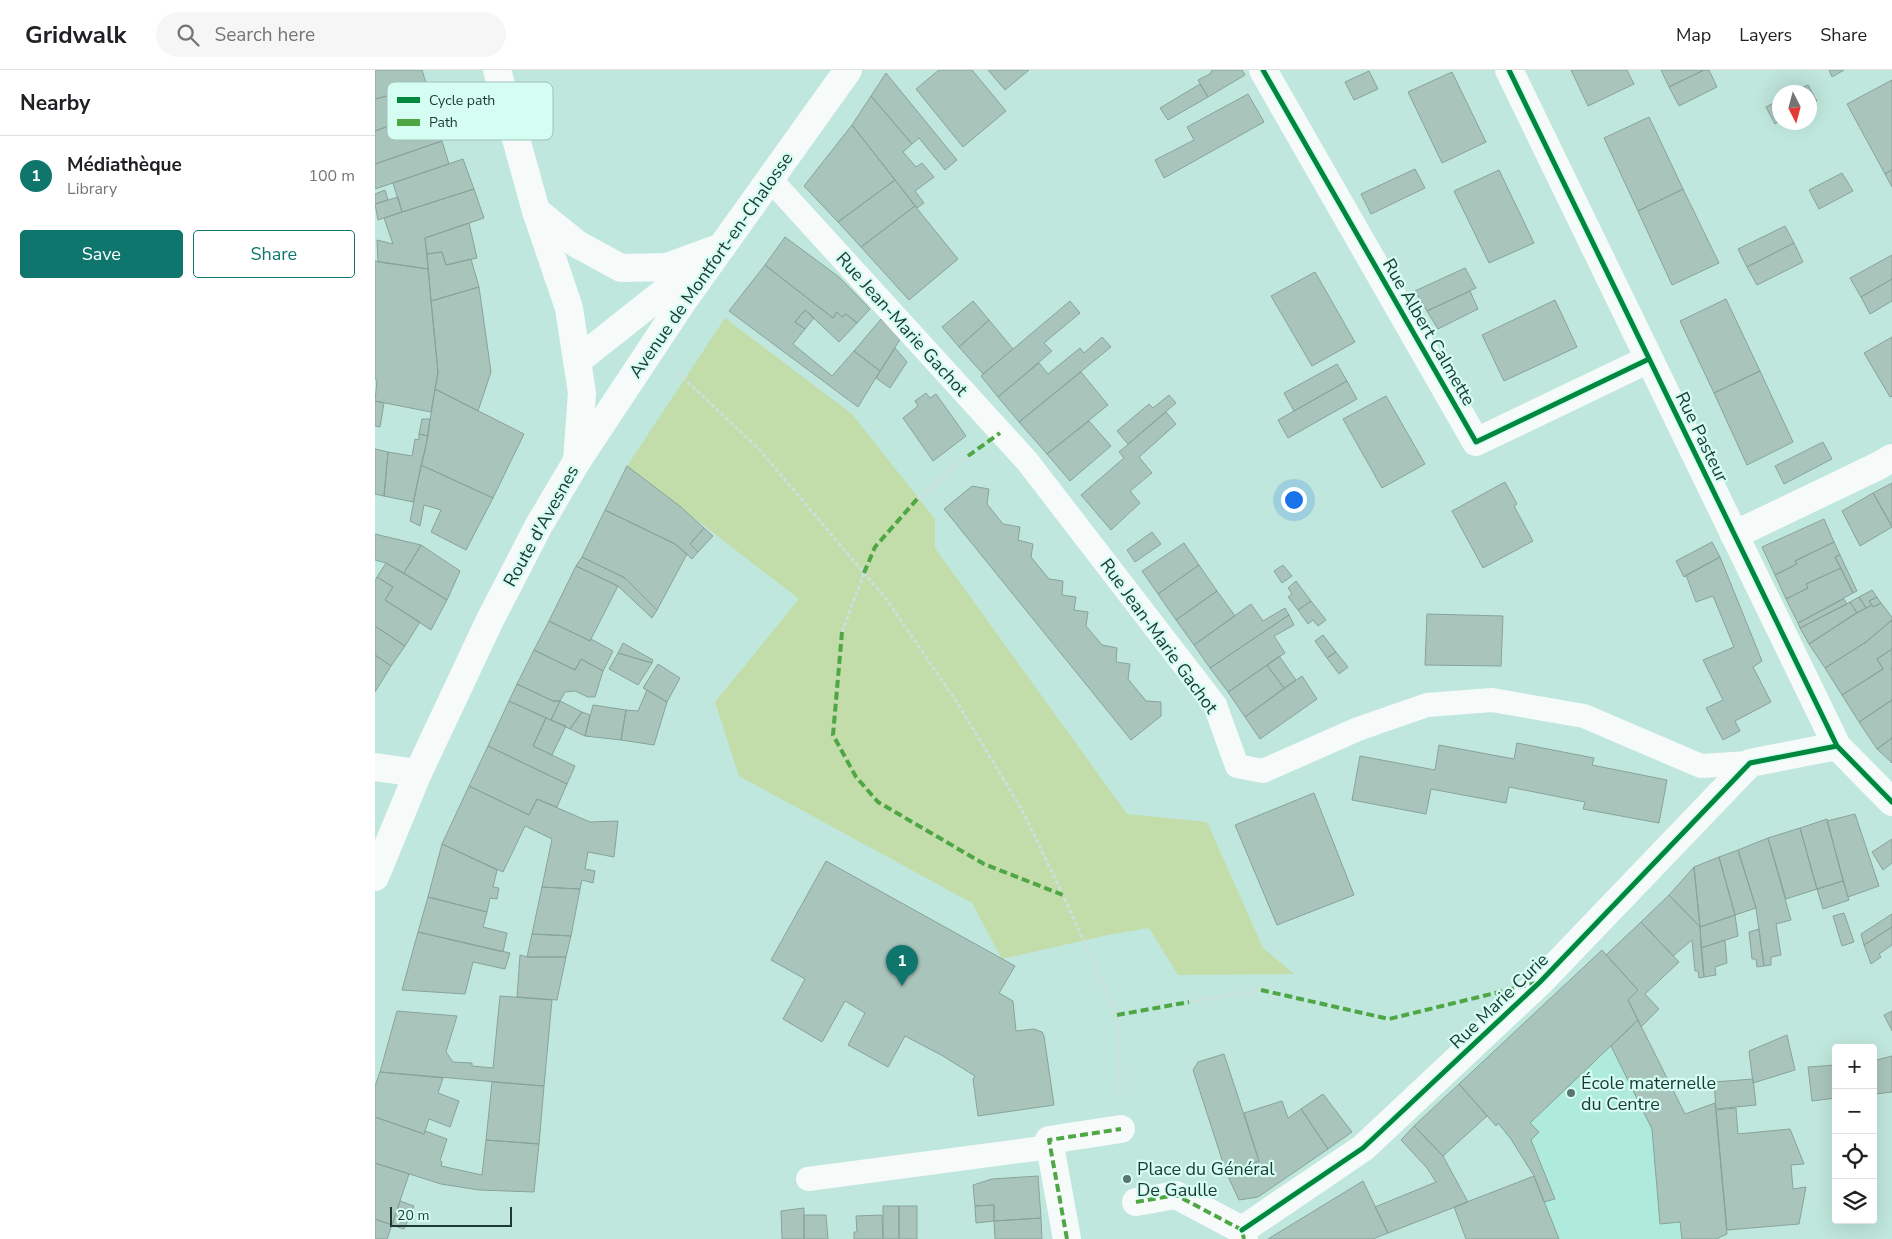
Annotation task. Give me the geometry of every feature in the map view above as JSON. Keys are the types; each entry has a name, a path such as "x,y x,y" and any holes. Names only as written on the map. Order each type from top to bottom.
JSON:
{"street":[{"name":"Avenue de Montfort-en-Chalosse","path":"577,461 721,247 848,70"},
{"name":"Rue Albert Calmette","path":"1263,70 1476,442 1649,359"},
{"name":"Rue Pasteur","path":"1509,70 1837,746 1892,802"},
{"name":"Route d'Avesnes","path":"375,877 418,773 498,604 539,525 577,461 582,393 569,308 536,211 516,140"},
{"path":"536,211 577,244 621,268 667,267 721,247"},
{"path":"577,361 721,247"},
{"path":"1734,535 1892,458"},
{"name":"Rue Jean-Marie Gachot","path":"1750,763 1837,746"},
{"name":"Rue Marie Curie","path":"1243,1235 1363,1148 1540,982 1750,763"},
{"path":"375,767 418,773"},
{"path":"1067,1239 1049,1140 1121,1129"},
{"path":"1137,1202 1176,1195 1243,1235"}],"lane":[{"name":"Rue Jean-Marie Gachot","path":"770,179 1027,461 1215,705 1237,766 1263,771 1358,728 1427,705 1492,700 1584,716 1701,766 1750,763"},
{"path":"808,1179 1050,1146"}],"path":[{"path":"652,348 759,448 887,600 963,712 1021,808 1117,1015 1121,1129"},
{"path":"918,498 968,456"},
{"path":"842,632 865,573"},
{"path":"1189,1002 1261,990"}],"shaded area":[{"path":"725,318 852,414 935,519 935,548 1127,814 1207,822 1263,948 1294,974 1178,975 1149,928 1108,935 1002,959 972,903 739,776 715,702 799,599 627,466"},
{"name":"École maternelle du Centre","path":"1602,950 1638,990 1628,1000 1685,1114 1715,1103 1727,1234 1716,1239 1559,1239 1534,1176 1498,1124 1496,1126 1459,1084"}],"building":[{"path":"375,70 422,70 426,82 387,82 387,96 375,99"},
{"path":"939,70 972,70 1006,111 963,147 916,89"},
{"path":"988,70 1029,70 1005,90"},
{"path":"1212,70 1242,70 1245,75 1208,97 1198,80 1210,74"},
{"path":"1571,70 1627,70 1634,84 1588,106"},
{"path":"1661,70 1704,70 1669,87"},
{"path":"1704,70 1709,70 1717,87 1679,106 1669,87"},
{"path":"1829,70 1844,70 1832,77"},
{"path":"1369,71 1378,89 1354,100 1345,82"},
{"path":"1452,72 1486,142 1442,163 1408,92"},
{"path":"886,73 957,160 945,170 919,138 912,144 871,96"},
{"path":"1892,80 1892,170 1885,174 1847,104"},
{"path":"1200,84 1208,97 1168,120 1160,108"},
{"path":"1248,94 1264,122 1164,178 1155,160 1194,140 1187,127"},
{"path":"387,96 387,127 375,131 375,99"},
{"path":"871,96 912,144 903,152 916,167 922,163 934,177 915,191 924,203 917,208 852,125"},
{"path":"1772,104 1772,118 1766,107"},
{"path":"1649,117 1683,189 1638,211 1604,138"},
{"path":"852,125 895,180 838,222 804,186"},
{"path":"387,127 387,140 442,141 375,164 375,131"},
{"path":"442,141 449,164 375,189 375,164"},
{"path":"463,159 474,189 402,212 393,183"},
{"path":"1415,169 1425,188 1371,214 1361,194"},
{"path":"1499,170 1534,243 1489,263 1454,191"},
{"path":"1892,170 1892,187 1885,174"},
{"path":"1842,173 1853,191 1819,209 1809,190"},
{"path":"895,180 915,206 861,247 838,222"},
{"path":"474,189 484,218 425,238 428,269 378,262 377,240 393,244 384,218"},
{"path":"1683,189 1719,263 1672,285 1638,211"},
{"path":"385,190 388,200 375,204 375,194"},
{"path":"398,197 402,212 378,220 375,204"},
{"path":"915,206 958,259 909,300 861,247"},
{"path":"469,223 477,258 446,265 442,252 427,254 425,238"},
{"path":"1785,226 1794,243 1747,267 1738,249"},
{"path":"785,237 839,277 870,309 857,323 846,314 842,317 837,312 833,318 765,265"},
{"path":"1794,243 1803,262 1757,285 1747,267"},
{"path":"442,252 446,265 471,259 479,287 431,301 427,254"},
{"path":"1892,255 1892,279 1861,297 1850,278"},
{"path":"375,261 428,269 438,372 431,412 375,401 377,380 375,379"},
{"path":"765,265 833,318 837,312 842,317 846,314 857,323 839,342 805,310 795,322 805,329 793,344 832,376 854,351 880,371 858,407 729,311"},
{"path":"1465,268 1476,288 1427,311 1415,291"},
{"path":"1315,272 1355,342 1312,366 1271,296"},
{"path":"1892,279 1892,301 1870,314 1861,297"},
{"path":"479,287 491,372 478,411 435,389 438,372 431,301"},
{"path":"1470,291 1478,309 1438,329 1427,311"},
{"path":"1726,299 1760,371 1714,393 1680,321"},
{"path":"1555,300 1577,347 1504,381 1482,335"},
{"path":"973,301 989,320 959,347 942,327"},
{"path":"1070,301 1080,313 1044,343 1052,351 998,397 981,376"},
{"path":"805,310 814,318 805,329 795,322"},
{"path":"881,319 901,338 880,371 854,351"},
{"path":"989,320 1013,349 983,374 959,347"},
{"path":"1102,337 1111,347 1019,422 998,397 1039,363 1048,374 1080,348 1084,353"},
{"path":"1892,337 1892,396 1890,397 1864,353"},
{"path":"895,348 907,362 890,388 876,378"},
{"path":"1337,364 1347,381 1294,411 1284,393"},
{"path":"1760,371 1793,442 1747,465 1714,393"},
{"path":"1081,372 1108,405 1047,454 1019,422"},
{"path":"1347,381 1357,399 1288,438 1278,420"},
{"path":"435,389 524,434 493,498 421,465"},
{"path":"926,393 930,398 936,394 966,436 933,461 903,418 918,406 915,401"},
{"path":"1169,395 1176,403 1128,444 1117,431 1149,404 1153,408"},
{"path":"1386,396 1425,464 1382,488 1343,419"},
{"path":"375,401 384,403 380,427 375,426"},
{"path":"1166,412 1176,424 1139,457 1152,473 1130,491 1140,503 1111,530 1081,495 1124,458 1119,452"},
{"path":"422,419 430,419 428,436 419,434"},
{"path":"1089,421 1111,446 1070,481 1047,454"},
{"path":"419,434 428,436 413,502 384,496 388,452 412,456 415,439 419,440"},
{"path":"1823,442 1832,459 1784,484 1775,466"},
{"path":"375,449 388,452 384,496 375,494"},
{"path":"421,465 493,498 466,550 431,532 441,510 424,505 420,526 410,521"},
{"path":"627,466 681,507 704,528 690,544 698,552 692,559 675,544 605,510"},
{"path":"1505,482 1517,504 1514,506 1533,541 1483,568 1452,511"},
{"path":"1892,483 1892,526 1873,493"},
{"path":"972,486 989,489 987,504 1003,524 1020,527 1018,540 1033,544 1031,557 1049,579 1063,581 1062,595 1076,597 1074,610 1088,612 1086,626 1102,645 1117,648 1116,662 1130,664 1128,679 1146,701 1161,702 1161,716 1131,740 944,509"},
{"path":"1873,493 1892,527 1860,546 1842,511"},
{"path":"605,510 675,544 687,554 657,610 625,578 582,557"},
{"path":"1824,519 1834,542 1795,561 1797,564 1775,575 1762,547"},
{"path":"704,528 713,536 698,552 690,544"},
{"path":"1152,532 1161,544 1135,562 1127,550"},
{"path":"375,534 421,545 404,573 386,563 375,560"},
{"path":"1712,542 1720,557 1684,577 1676,561"},
{"path":"1834,542 1840,555 1835,557 1841,568 1806,584 1808,588 1786,599 1775,575 1797,564 1795,561"},
{"path":"1184,543 1199,565 1158,594 1142,571"},
{"path":"421,545 460,571 447,600 404,573"},
{"path":"1840,555 1857,591 1853,593 1835,557"},
{"path":"582,557 625,578 657,610 652,618 618,586 576,566"},
{"path":"1720,557 1762,661 1753,667 1771,702 1735,721 1740,731 1723,740 1706,708 1723,700 1703,660 1734,647 1713,596 1696,602 1686,575"},
{"path":"386,563 447,600 431,630 385,600 393,587 377,577"},
{"path":"1199,565 1217,591 1176,620 1158,594"},
{"path":"1283,565 1292,576 1282,583 1274,571"},
{"path":"576,566 618,586 590,641 549,621"},
{"path":"1841,568 1853,593 1798,623 1786,599 1808,588 1806,584"},
{"path":"377,577 393,587 385,600 420,622 405,646 375,626 375,581"},
{"path":"1296,581 1311,601 1298,610 1288,597 1292,594 1288,588"},
{"path":"1872,590 1877,597 1869,601 1872,605 1866,608 1859,597"},
{"path":"1217,591 1235,616 1194,645 1176,620"},
{"path":"1859,597 1866,608 1857,613 1850,602"},
{"path":"1877,597 1881,603 1873,607 1869,601"},
{"path":"1844,599 1847,604 1800,628 1798,623"},
{"path":"1311,601 1326,620 1318,626 1313,620 1308,624 1298,610"},
{"path":"1850,602 1857,613 1809,644 1800,628"},
{"path":"1881,603 1892,617 1892,620 1866,642 1825,668 1809,644 1853,615 1872,605 1873,607"},
{"path":"1251,604 1263,621 1285,608 1289,615 1210,668 1194,645"},
{"path":"1427,614 1503,616 1501,666 1425,665"},
{"path":"1289,615 1294,625 1274,636 1285,653 1228,692 1210,668"},
{"path":"1892,620 1892,649 1877,659 1883,669 1842,695 1825,668 1866,642"},
{"path":"549,621 590,641 591,639 613,651 603,671 581,659 575,670 534,650"},
{"path":"375,626 405,646 391,666 375,655"},
{"path":"1323,635 1336,652 1327,658 1315,641"},
{"path":"623,643 653,660 652,663 618,653"},
{"path":"1892,649 1892,700 1859,722 1842,695 1883,669 1877,659"},
{"path":"534,650 575,670 581,659 603,671 595,697 588,697 575,691 565,692 560,701 553,701 517,684"},
{"path":"1336,652 1348,667 1339,674 1327,658"},
{"path":"618,653 652,663 638,685 609,669"},
{"path":"375,655 391,666 375,692"},
{"path":"1279,656 1296,680 1284,688 1267,665"},
{"path":"658,664 680,678 667,702 643,688"},
{"path":"1267,665 1284,688 1245,717 1228,692"},
{"path":"1302,676 1317,699 1260,739 1245,717"},
{"path":"517,684 553,701 560,701 551,720 509,701"},
{"path":"647,690 667,702 654,745 621,740 626,710 638,711"},
{"path":"1892,700 1892,738 1877,749 1859,722"},
{"path":"509,701 546,718 533,746 575,766 567,784 488,746"},
{"path":"560,701 582,712 570,729 551,720"},
{"path":"593,705 626,710 621,740 585,736"},
{"path":"582,712 590,715 585,736 570,729"},
{"path":"546,718 566,726 552,755 533,746"},
{"path":"1892,738 1892,763 1877,749"},
{"path":"1517,743 1594,758 1592,765 1667,780 1659,823 1583,809 1585,802 1509,787 1506,803 1431,789 1426,814 1352,800 1360,756 1435,770 1439,745 1514,759"},
{"path":"488,746 567,784 557,807 537,799 529,815 469,786"},
{"path":"469,786 529,815 537,799 590,822 618,821 614,857 588,852 585,869 595,871 593,883 582,880 580,889 542,887 552,839 525,826 503,872 442,844"},
{"path":"1314,793 1354,895 1277,925 1235,825"},
{"path":"1855,814 1879,886 1848,897 1827,821"},
{"path":"1827,819 1843,881 1817,889 1800,828"},
{"path":"1800,828 1817,889 1786,899 1768,838"},
{"path":"1768,838 1791,920 1776,924 1781,955 1771,957 1771,965 1764,966 1756,908 1738,850"},
{"path":"1892,839 1892,863 1883,870 1872,852"},
{"path":"442,844 497,870 493,887 499,888 497,899 490,898 487,912 428,897"},
{"path":"1738,850 1756,908 1735,915 1719,857"},
{"path":"1719,857 1735,915 1700,927 1694,867"},
{"path":"826,861 1015,966 999,993 1013,1001 1016,1031 1034,1029 1042,1032 1044,1036 1054,1105 978,1116 973,1079 975,1076 943,1056 905,1036 888,1067 848,1045 865,1013 845,1001 822,1042 783,1019 805,979 771,960"},
{"path":"1694,867 1700,927 1669,895"},
{"path":"1843,881 1849,900 1823,909 1817,889"},
{"path":"542,887 580,889 571,936 532,934"},
{"path":"1669,895 1700,927 1704,977 1699,978 1698,971 1695,971 1692,940 1673,956 1641,922"},
{"path":"428,897 487,912 483,927 507,933 503,952 418,932"},
{"path":"1844,913 1854,942 1842,946 1833,916"},
{"path":"1892,914 1892,927 1864,945 1861,934"},
{"path":"1735,915 1738,936 1701,948 1700,927"},
{"path":"1641,922 1679,962 1645,994 1659,1009 1641,1027 1628,1000 1638,990 1606,955"},
{"path":"1892,927 1892,945 1879,954 1881,957 1871,964 1864,945"},
{"path":"1759,929 1764,966 1757,967 1756,959 1752,959 1749,932"},
{"path":"418,932 510,953 505,969 473,962 465,994 402,990"},
{"path":"532,934 571,936 566,957 527,957"},
{"path":"1725,940 1727,963 1715,967 1716,975 1704,977 1701,948"},
{"path":"1602,950 1638,990 1628,1000 1638,1020 1530,1123 1539,1132 1531,1140 1555,1199 1544,1202 1534,1176 1511,1139 1498,1123 1496,1126 1459,1084"},
{"path":"520,955 527,957 566,957 557,1000 517,997"},
{"path":"500,996 552,1000 544,1086 380,1072 397,1011 457,1016 446,1052 453,1062 472,1063 472,1066 493,1068"},
{"path":"1892,1011 1892,1031 1884,1015"},
{"path":"1638,1020 1685,1114 1715,1103 1727,1234 1716,1239 1682,1239 1680,1222 1660,1224 1652,1129 1611,1046"},
{"path":"1787,1035 1795,1070 1753,1083 1749,1051"},
{"path":"1224,1054 1259,1161 1226,1172 1193,1070 1198,1062"},
{"path":"1892,1056 1892,1092 1877,1094 1877,1060"},
{"path":"1832,1065 1832,1098 1812,1101 1808,1067"},
{"path":"380,1072 443,1078 438,1093 459,1101 450,1127 429,1119 424,1134 375,1117 375,1086"},
{"path":"1753,1079 1756,1105 1716,1109 1714,1082"},
{"path":"492,1082 544,1086 539,1144 486,1140"},
{"path":"1459,1084 1487,1116 1443,1156 1414,1126"},
{"path":"1323,1094 1352,1132 1328,1149 1301,1109"},
{"path":"1282,1101 1288,1118 1301,1109 1328,1149 1258,1197 1239,1200 1226,1172 1259,1161 1244,1113"},
{"path":"1736,1108 1738,1134 1790,1129 1804,1164 1791,1165 1793,1189 1806,1187 1799,1224 1727,1230 1716,1110"},
{"path":"375,1117 424,1134 425,1131 447,1139 440,1161 442,1162 441,1166 482,1175 486,1140 539,1144 534,1192 479,1190 441,1184 375,1163"},
{"path":"1414,1126 1443,1156 1468,1202 1388,1233 1375,1207 1436,1182 1427,1168 1401,1140"},
{"path":"375,1163 409,1174 392,1225 375,1219"},
{"path":"1038,1176 1041,1218 994,1221 994,1205 975,1206 973,1185 992,1179"},
{"path":"1534,1176 1559,1239 1466,1239 1454,1207"},
{"path":"1363,1181 1388,1233 1373,1239 1268,1239"},
{"path":"400,1201 414,1206 404,1229 392,1225"},
{"path":"994,1205 994,1221 976,1223 975,1206"},
{"path":"883,1206 899,1206 899,1239 883,1239"},
{"path":"899,1206 917,1206 917,1239 899,1239"},
{"path":"804,1208 804,1239 782,1239 781,1211"},
{"path":"804,1215 826,1215 828,1239 804,1239"},
{"path":"882,1215 883,1239 854,1239 854,1232 857,1232 856,1216"},
{"path":"1041,1218 1042,1239 995,1239 994,1221"},
{"path":"375,1219 392,1225 387,1239 375,1239"}],"marked path":[{"path":"968,456 1000,433"},
{"path":"864,573 875,547 918,498"},
{"path":"842,632 833,735 856,777 878,802 984,864 1063,895"},
{"path":"1261,990 1389,1019 1536,983"},
{"path":"1117,1015 1189,1002"},
{"path":"1067,1239 1049,1140 1121,1129"},
{"path":"1136,1202 1176,1195 1242,1230 1244,1239"}],"cycle path":[{"path":"1263,70 1476,442 1649,359"},
{"path":"1509,70 1837,746 1892,802"},
{"path":"1242,1230 1363,1148 1540,982 1750,763 1837,746"}],"place":[{"name":"Médiathèque","path":"902,986"},
{"name":"École maternelle du Centre","path":"1571,1093"},
{"name":"Place du Général De Gaulle","path":"1127,1179"}]}
